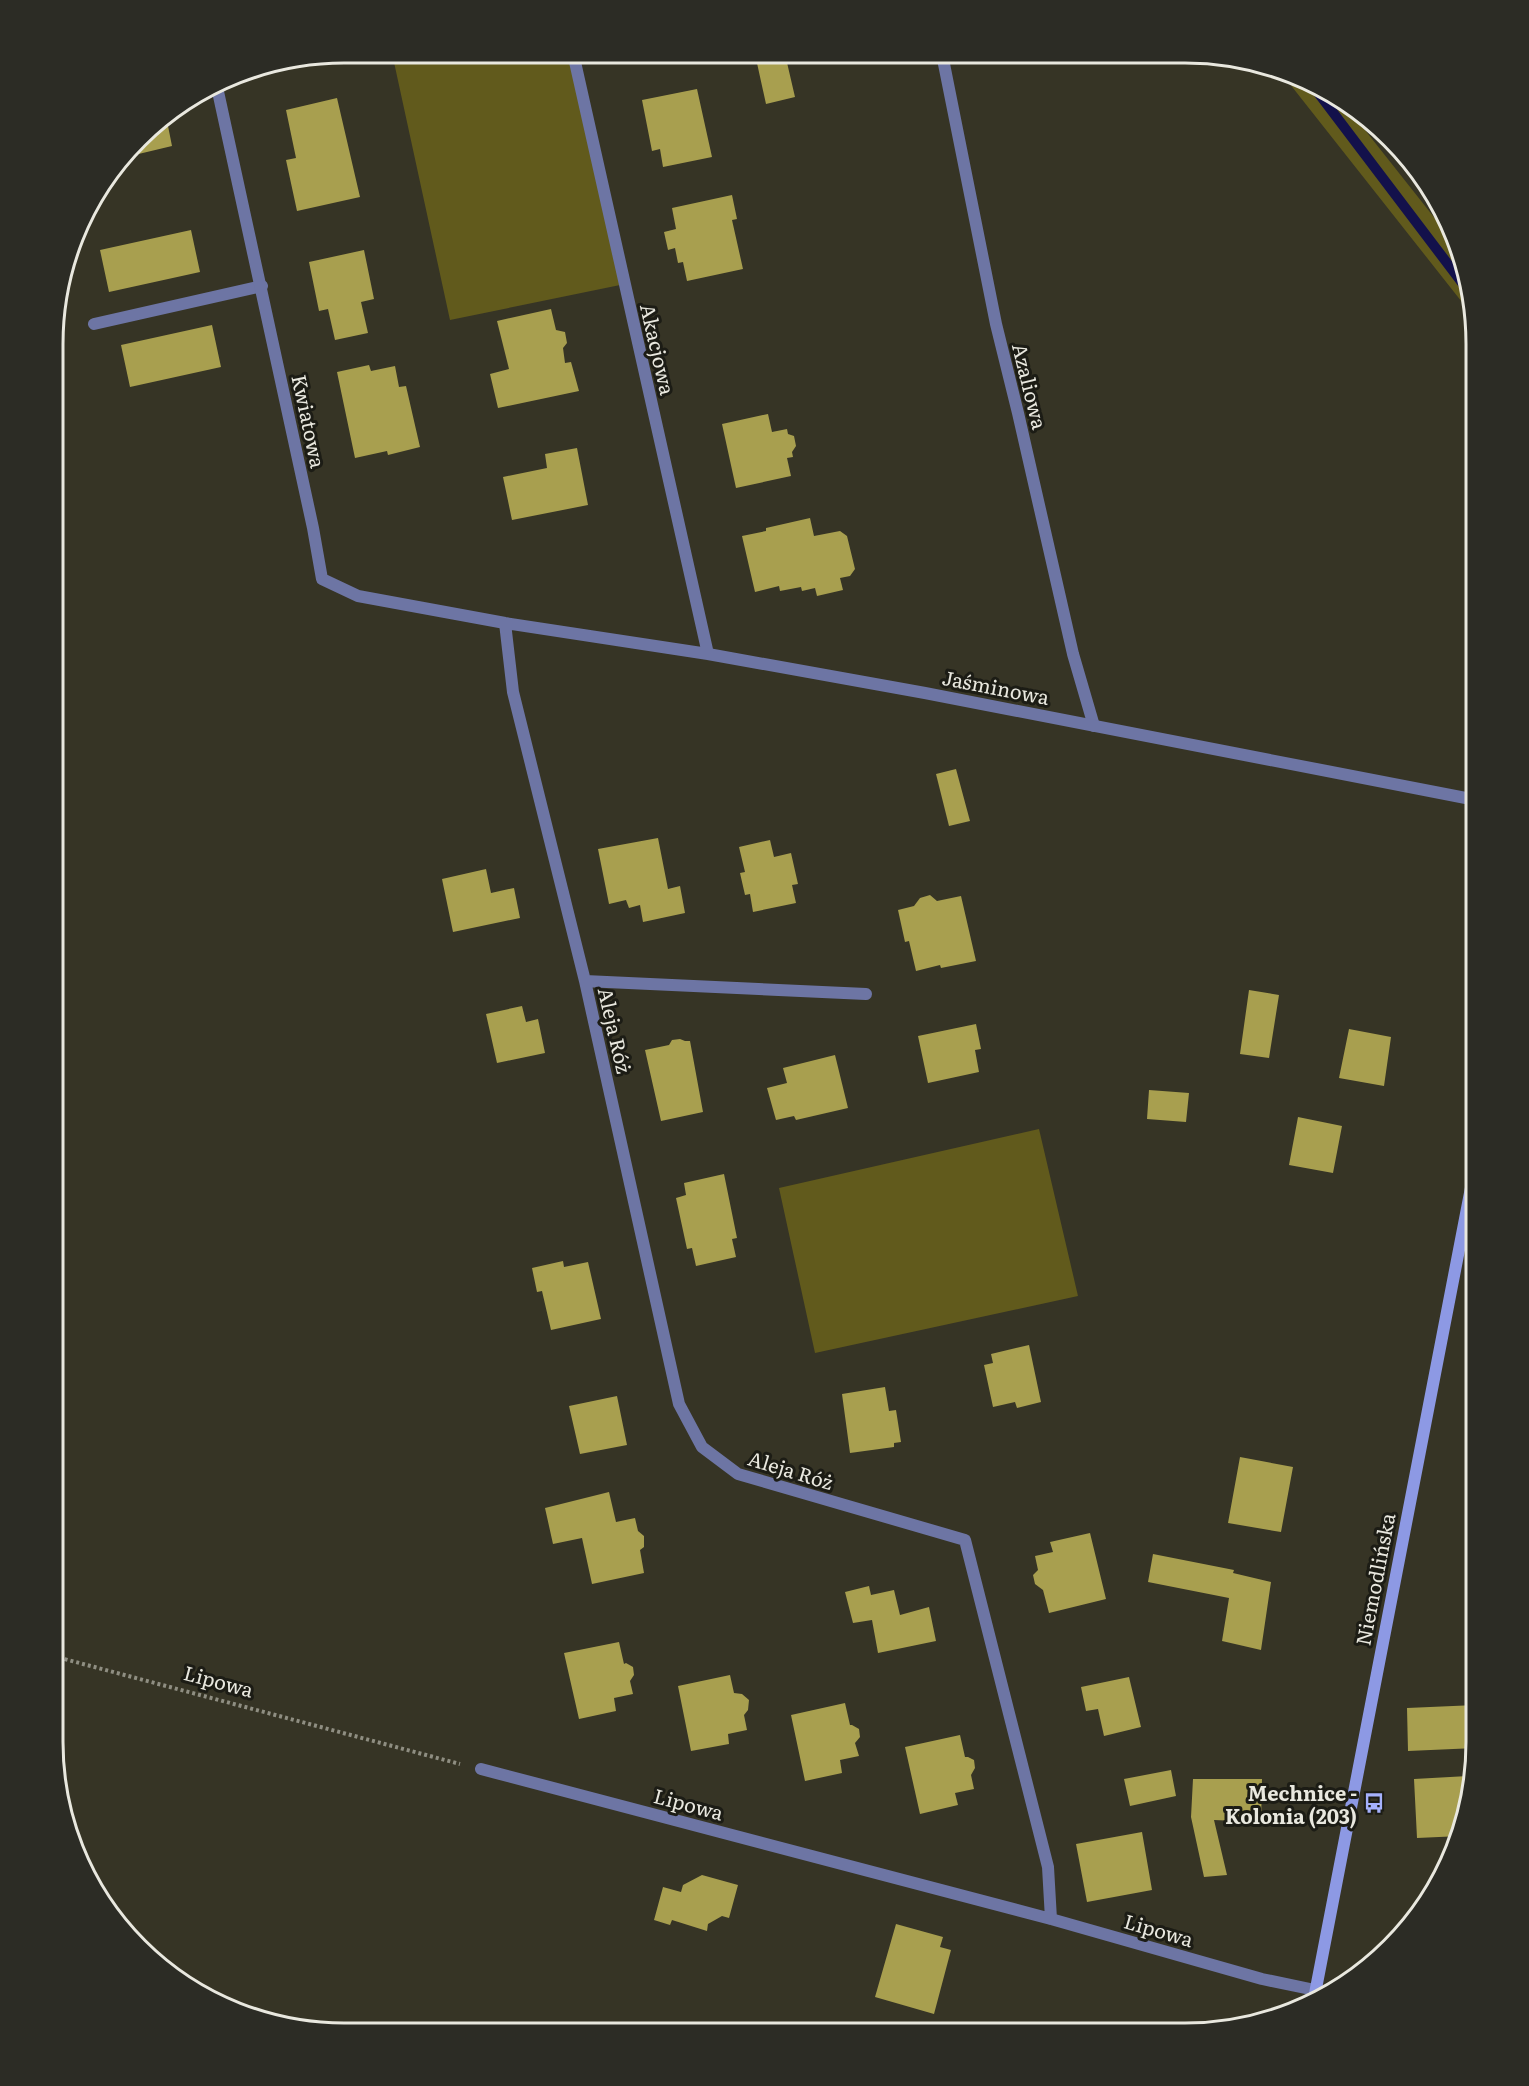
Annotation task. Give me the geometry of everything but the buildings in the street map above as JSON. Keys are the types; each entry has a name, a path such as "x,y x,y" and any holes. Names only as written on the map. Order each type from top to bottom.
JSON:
{"main road":[{"name":"Niemodlińska","path":"1315,1990 1466,1212"}],"street":[{"name":"Akacjowa","path":"575,63 708,654"},
{"name":"Azaliowa","path":"944,63 996,324 1073,654 1094,726"},
{"name":"Kwiatowa","path":"218,92 314,528 322,579 358,596 505,623"},
{"path":"94,324 262,286"},
{"name":"Jaśminowa","path":"505,623 708,654 925,693 1466,798"},
{"name":"Aleja Róż","path":"505,623 513,692 585,981 679,1404 702,1447 738,1474 965,1539 1048,1867 1051,1919"},
{"name":"Aleja Róż","path":"585,981 866,994"},
{"name":"Lipowa","path":"481,1769 1051,1919 1262,1979 1315,1990"}],"path":[{"name":"Lipowa","path":"63,1659 481,1769"}],"shaded area":[{"path":"394,63 575,63 625,284 450,320"},
{"path":"1289,82 1326,101 1362,126 1439,224 1451,253 1464,304"},
{"path":"1039,1129 1078,1296 815,1353 779,1188"}],"waterway":[{"path":"1323,99 1458,277"}],"place":[{"name":"Mechnice - Kolonia (203)","path":"1374,1803"}]}
